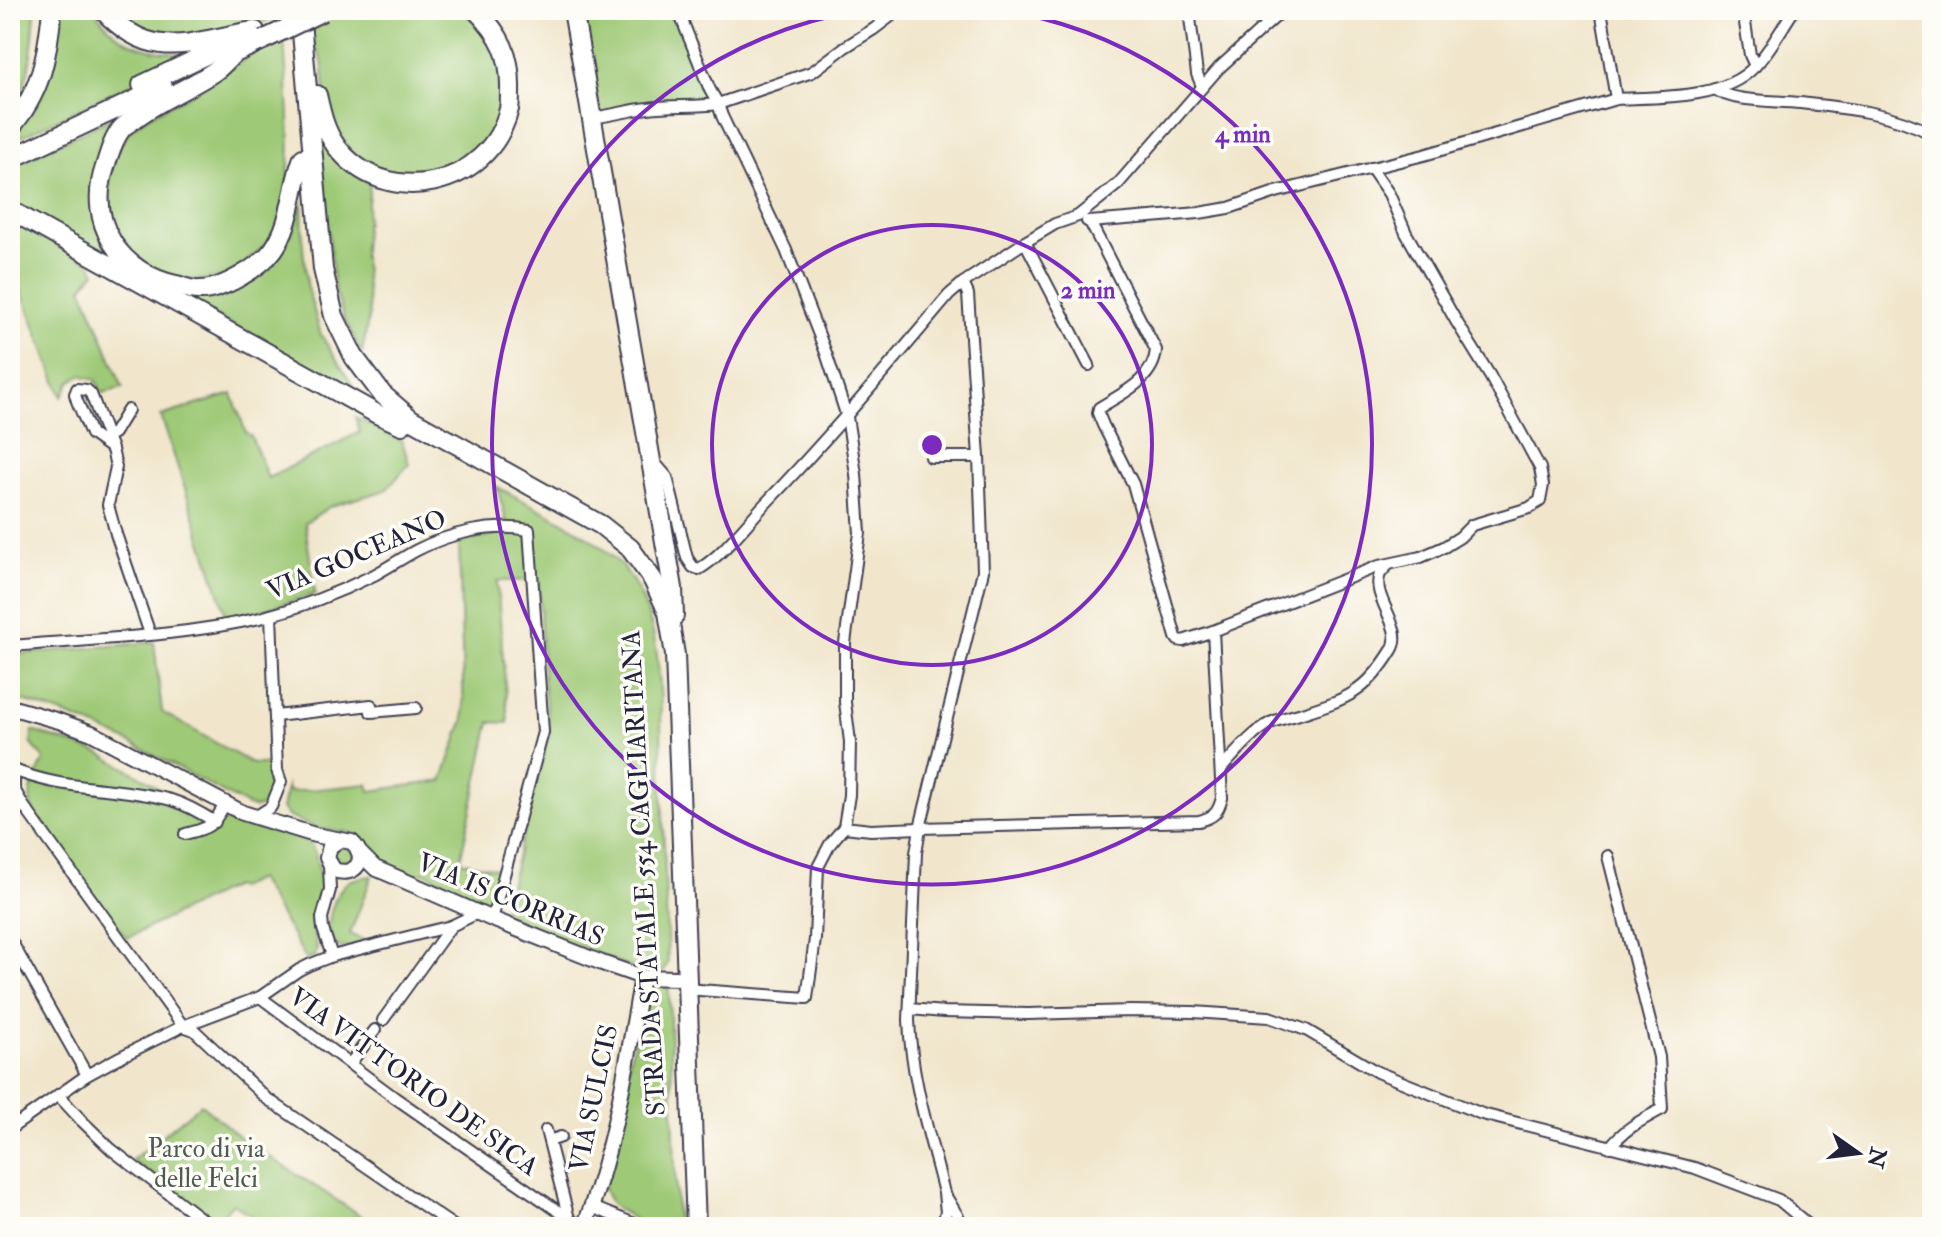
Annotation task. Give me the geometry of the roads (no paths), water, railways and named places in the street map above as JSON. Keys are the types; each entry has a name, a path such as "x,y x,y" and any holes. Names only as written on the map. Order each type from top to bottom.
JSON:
{"highway":[{"path":"10,128 25,111 39,83 48,51 52,10"},
{"path":"103,10 116,24 142,40 178,46 259,35"},
{"name":"STRADA STATALE 554 CAGLIARITANA","path":"290,10 317,293 336,346 357,379 382,408 402,425 594,532 622,555 651,597 663,636 665,661 696,1227"},
{"path":"303,158 296,175 290,214 282,235 266,257 232,282 201,291 166,283 134,268 112,244 100,212 101,177 111,147 123,127 150,107 217,70 259,35 301,10 304,56 312,62 323,123 336,147 359,168 385,181 411,185 445,180 471,165 495,141 509,109 511,71 504,47 493,26 476,10"},
{"path":"10,148 259,35 325,10"},
{"path":"573,10 673,588 675,655"},
{"path":"10,159 233,54"},
{"name":"STRADA STATALE 554 CAGLIARITANA","path":"304,56 323,269 334,316 354,357 382,394 411,419 601,525 630,548 653,580 668,612 675,655 684,1227"},
{"path":"10,212 402,425"}],"street":[{"path":"678,10 710,90 786,250 826,353 847,417 856,474 860,533 845,643 849,795 844,827 830,844 818,867 815,939 807,998 681,984"},
{"path":"591,118 666,106 718,104 812,72 899,10"},
{"path":"1189,10 1197,74 1202,86"},
{"path":"649,455 667,477 687,558 693,567 699,569 744,527 847,417 949,295 1025,242 1055,224 1078,216 1118,184 1219,68 1283,10"},
{"path":"1601,10 1616,99"},
{"path":"1743,10 1750,55 1755,66"},
{"path":"1078,216 1090,222 1184,215 1229,208 1276,192 1424,155 1616,99 1677,96 1715,89 1741,79 1755,66 1794,10"},
{"path":"1715,89 1724,95 1743,98 1882,114 1932,134"},
{"path":"1090,222 1156,350 1156,357 1139,383 1099,408 1098,413 1133,484 1176,637 1183,641 1379,566 1421,557 1460,537 1472,525 1529,508 1540,501 1543,485 1540,468 1406,233 1389,194 1371,168"},
{"path":"1025,242 1089,365"},
{"path":"963,283 968,294 983,571 920,828 916,853 909,1020 912,1057 944,1193 944,1224 945,1227 966,1226"},
{"path":"112,449 91,434 77,401 77,389 82,388 91,394 112,449 116,467 108,505 150,634"},
{"path":"107,437 114,433 128,410"},
{"path":"931,457 979,457"},
{"name":"VIA GOCEANO","path":"10,646 210,629 271,615 321,598 374,575 419,549 463,533 508,526 529,530 543,732 485,916"},
{"path":"1221,769 1252,736 1271,723 1344,698 1374,678 1395,646 1395,635 1378,585 1380,574 1388,565"},
{"path":"254,818 271,807 281,782 277,770 271,615"},
{"path":"844,827 871,830 1199,821 1213,818 1219,811 1222,798 1213,631"},
{"path":"276,716 371,705 371,712 416,708"},
{"path":"10,707 92,733 254,818 315,835 349,840 360,853 359,862 330,890"},
{"path":"215,822 173,801 49,780 12,769 14,789 23,805 183,1026 194,1030 266,1098 455,1227"},
{"path":"276,796 281,817 289,827"},
{"path":"185,834 206,829 215,822 225,804"},
{"path":"315,835 336,871 349,871"},
{"path":"332,956 322,918 330,890 328,858 332,844 340,840"},
{"name":"VIA IS CORRIAS","path":"360,853 375,868 485,916 642,977 681,984"},
{"path":"1608,856 1659,1057 1662,1089 1662,1109 1620,1134 1610,1147"},
{"name":"VIA IS CORRIAS","path":"349,871 375,868"},
{"path":"10,1129 87,1075 183,1026 260,997 299,970 332,956 485,916"},
{"path":"383,1020 451,926"},
{"path":"10,939 87,1075"},
{"name":"VIA SULCIS","path":"583,1227 605,1162 642,977"},
{"name":"VIA VITTORIO DE SICA","path":"260,997 394,1097 583,1227"},
{"path":"910,1009 1028,1014 1193,1012 1269,1017 1306,1030 1377,1072 1457,1105 1695,1168 1779,1200 1811,1227"},
{"path":"350,1064 375,1030"},
{"path":"58,1095 111,1149 212,1227"},
{"path":"561,1137 548,1135 569,1219"},
{"path":"944,1193 966,1226"},
{"path":"592,1207 637,1227"}],"park label":[{"name":"Parco di via delle Felci","path":"206,1163"}]}
